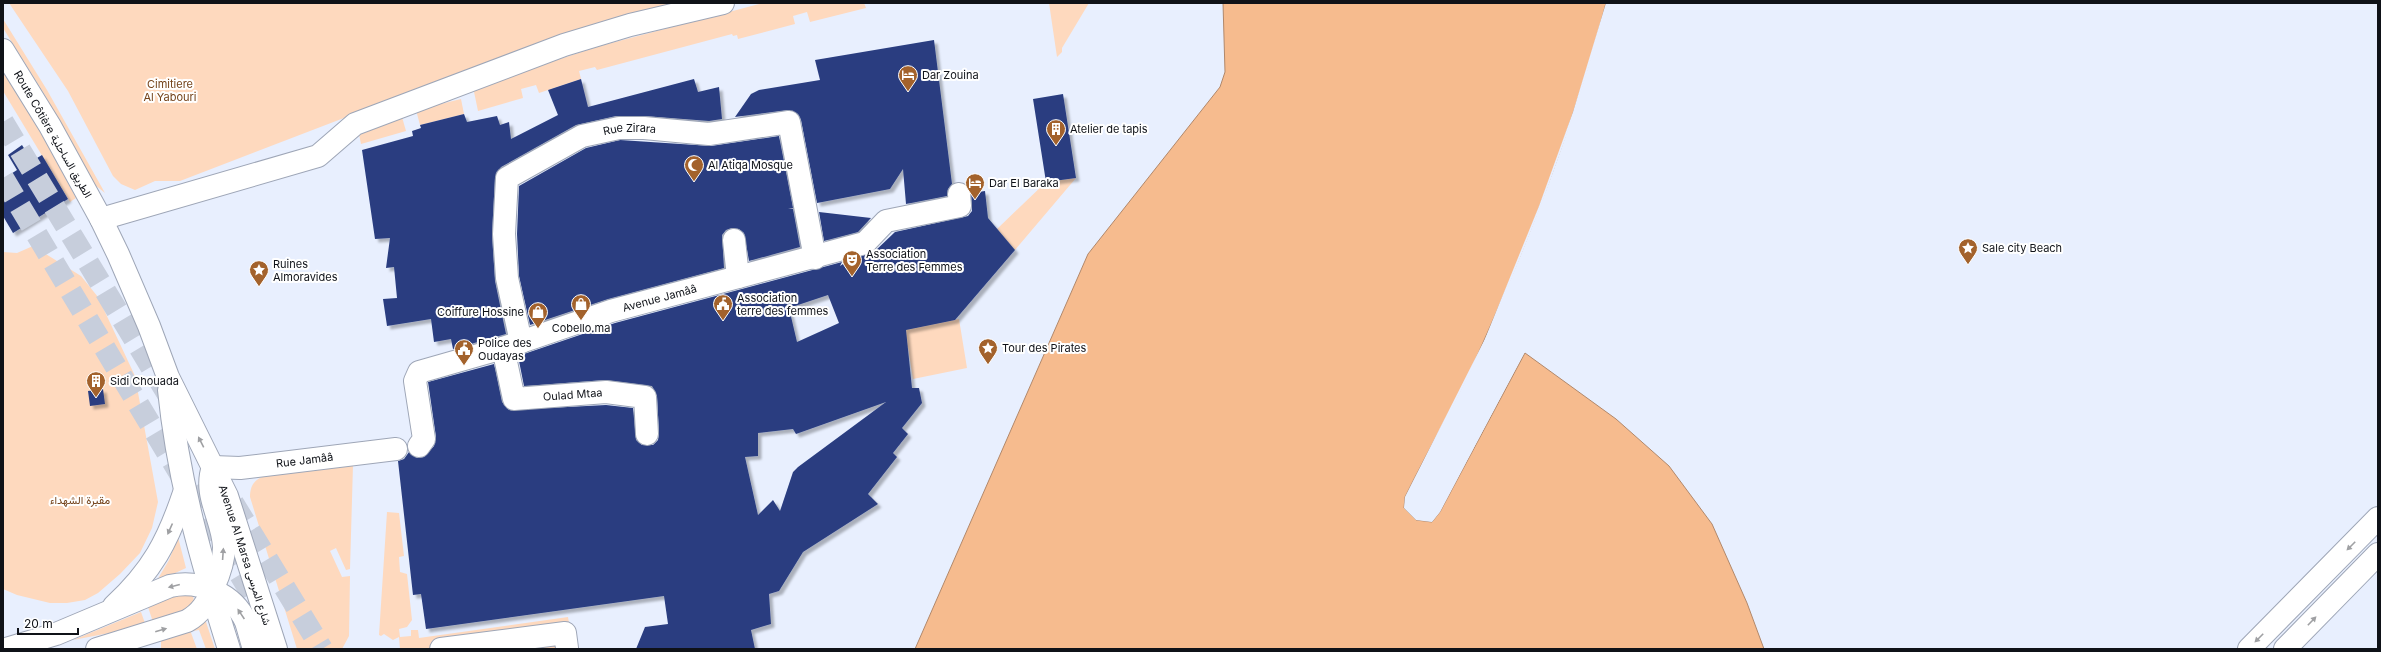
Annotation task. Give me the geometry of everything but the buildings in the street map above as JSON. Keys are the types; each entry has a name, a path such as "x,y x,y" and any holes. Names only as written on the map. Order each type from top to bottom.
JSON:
{"street":[{"path":"101,219 318,156 355,124 564,46 630,26 723,3"},
{"name":"Route Côtière الطريق الساحلية","path":"3,50 50,126 101,219"},
{"name":"Rue Zirara","path":"512,345 504,234 507,178 582,136 595,132 619,128 644,128 709,134 789,122 815,258"},
{"name":"Avenue Jamââ","path":"419,446 424,439 415,381 417,375 422,371 512,345 611,311 815,258 865,243 886,221 960,206 959,194"},
{"name":"Avenue Al Marsa شارع المرسى","path":"101,219 146,319 168,377 227,496 276,649"},
{"path":"734,240 738,277"},
{"name":"Oulad Mtaa","path":"512,345 514,399 606,392 645,397 647,434"},
{"name":"Avenue Al Marsa شارع المرسى","path":"168,377 184,493 229,649"},
{"name":"Rue Jamââ","path":"213,467 240,468 396,449"},
{"path":"96,649 187,621 199,612 212,591 222,565 224,546 210,488 213,467"},
{"path":"106,613 137,585 152,563 168,535 184,493"},
{"path":"2249,649 2378,518"},
{"path":"2285,649 2378,554"},
{"path":"6,649 38,640 179,584 196,585 212,591 228,600 241,614 254,649"},
{"path":"441,649 565,633 567,648"},
{"path":"38,640 58,649"}],"green space":[{"name":"Cimitiere Al Yabouri","path":"9,3 680,3 560,35 180,181 155,181 135,190 121,184 113,176 68,91"},
{"path":"763,3 864,3 866,8 810,22 807,12 793,16 795,24 738,39 737,35 733,36 732,34 597,70 595,67 579,71 581,79 539,93 536,85 521,89 523,98 478,111 473,87 600,46"},
{"path":"1049,3 1089,3 1062,48 1062,52 1057,57"},
{"path":"3,19 47,90 105,193 95,185 46,97 3,28"},
{"path":"3,67 36,122 76,198 70,202 3,91"},
{"path":"461,99 464,114 420,125 416,110"},
{"path":"402,117 406,131 361,144 358,129"},
{"path":"1076,178 1015,250 997,229 1046,182"},
{"name":"مقبرة الشهداء","path":"33,246 81,276 98,297 135,376 158,502 152,528 140,553 120,574 98,593 85,600 67,603 50,603 17,595 3,589 3,252 17,253"},
{"path":"959,319 967,368 913,379 908,347 891,349 888,332"},
{"path":"353,465 350,569 346,570 336,548 330,551 342,577 350,576 349,636 342,649 297,649 250,497 251,490 253,484 264,476"},
{"path":"387,512 399,513 404,556 399,557 400,572 407,574 412,620 407,627 399,629 400,637 411,636 411,630 418,630 419,638 568,617 573,649 400,649 399,637 393,640 384,634 381,636 379,635"},
{"path":"178,537 186,568 156,582 169,560"},
{"path":"178,594 193,595 194,602 188,609 153,622 148,607"},
{"path":"141,612 146,626 73,640"},
{"path":"205,619 215,649 206,649 199,630 193,631 192,629"},
{"path":"190,630 197,649 161,649 161,641"}],"shaded area":[{"path":"1223,3 1606,3 1567,131 1520,256 1476,358 1405,497 1404,508 1416,520 1432,522 1440,512 1525,353 1616,419 1669,466 1712,524 1747,603 1764,649 915,649 1088,254 1220,87 1225,72"}],"pier":[{"path":"1606,3 1608,3 1605,15 1575,112 1541,206 1487,340 1407,498 1406,507 1416,518 1431,520 1439,511 1523,352 1525,351 1440,512 1432,522 1416,520 1404,508 1405,497 1485,339 1539,206 1573,112"}],"tunnel":[{"path":"3,122 170,398"},
{"path":"3,178 256,601"},
{"path":"233,503 322,649"}],"place":[{"name":"Dar Zouina","path":"908,92"},
{"name":"Atelier de tapis","path":"1056,146"},
{"name":"Al Atiqa Mosque","path":"694,182"},
{"name":"Dar El Baraka","path":"975,200"},
{"name":"Sale city Beach","path":"1968,265"},
{"name":"Association Terre des Femmes","path":"852,277"},
{"name":"Ruines Almoravides","path":"259,287"},
{"name":"Cobello.ma","path":"581,321"},
{"name":"Association terre des femmes","path":"723,321"},
{"name":"Coiffure Hossine","path":"538,329"},
{"name":"Tour des Pirates","path":"988,365"},
{"name":"Police des Oudayas","path":"464,366"},
{"name":"Sidi Chouada","path":"96,398"}]}
